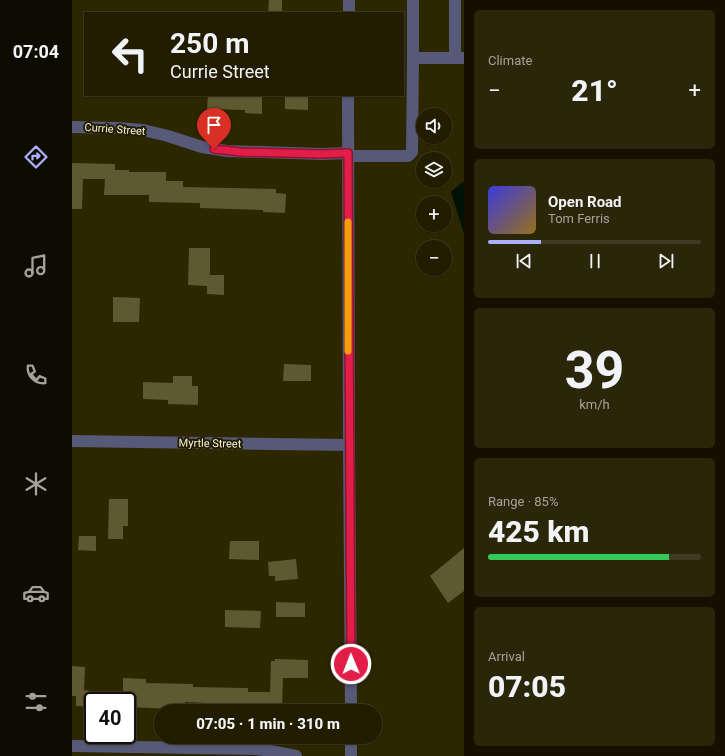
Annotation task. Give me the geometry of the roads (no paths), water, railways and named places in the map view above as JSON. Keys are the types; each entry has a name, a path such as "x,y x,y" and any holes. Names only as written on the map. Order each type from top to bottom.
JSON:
{"street":[{"path":"348,0 348,12"},
{"name":"Currie Street","path":"72,127 143,130 202,147 227,152 408,156 412,152 413,0"},
{"path":"413,58 460,58 455,0"},
{"path":"348,96 351,704"},
{"name":"Myrtle Street","path":"72,441 349,445"},
{"path":"351,744 351,756"},
{"path":"72,746 255,749 296,756"}]}
